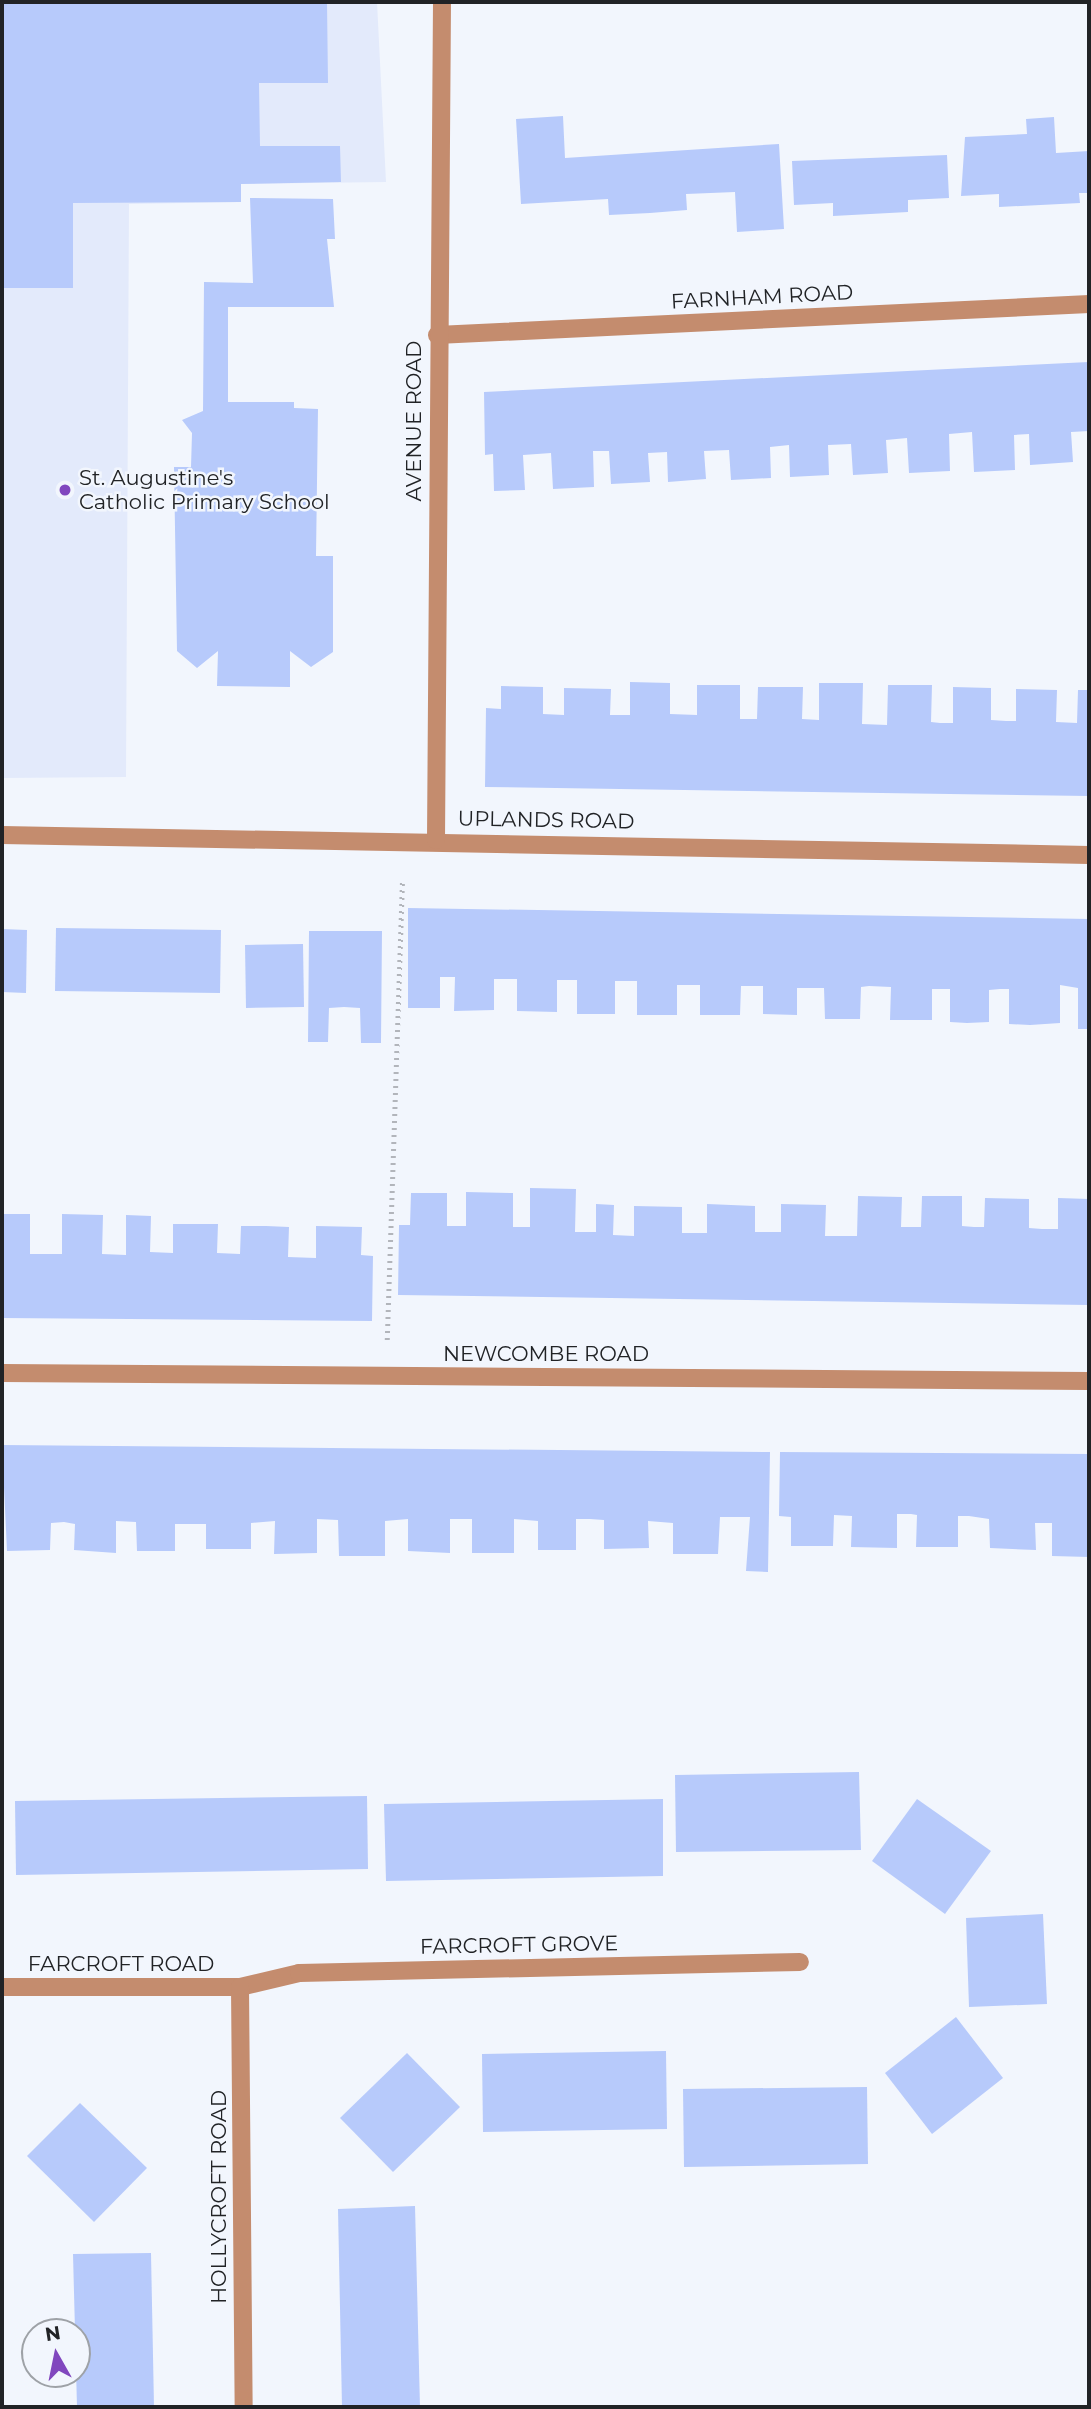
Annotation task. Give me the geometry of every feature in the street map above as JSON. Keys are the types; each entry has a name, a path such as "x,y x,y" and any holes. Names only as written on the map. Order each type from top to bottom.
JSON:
{"street":[{"name":"AVENUE ROAD","path":"436,841 437,335 442,2"},
{"name":"FARNHAM ROAD","path":"437,335 1089,304"},
{"name":"UPLANDS ROAD","path":"2,835 403,840 1089,855"},
{"name":"NEWCOMBE ROAD","path":"2,1373 1089,1381"},
{"name":"FARCROFT GROVE","path":"240,1987 299,1973 800,1962"},
{"name":"FARCROFT ROAD","path":"2,1987 240,1987"},
{"name":"HOLLYCROFT ROAD","path":"240,1987 244,2407"}],"path":[{"path":"386,1376 403,840"}],"shaded area":[{"name":"St. Augustine's Catholic Primary School","path":"2,2 377,2 386,182 241,184 241,202 129,204 126,777 2,778"}],"building":[{"path":"2,2 327,2 328,83 259,83 260,146 340,146 341,182 241,184 241,202 73,203 73,288 2,288"},
{"path":"563,116 565,158 779,144 784,229 737,232 735,192 686,194 687,210 650,213 609,215 608,199 521,204 516,119"},
{"path":"1054,117 1056,153 1089,151 1089,193 1079,193 1080,203 999,207 999,194 961,196 965,137 1027,134 1026,119"},
{"path":"947,155 949,198 908,200 908,212 833,216 833,203 794,205 792,161"},
{"path":"250,198 333,199 335,239 327,239 334,307 228,307 228,402 294,402 294,408 318,409 316,556 333,556 333,652 311,667 290,651 290,687 217,686 218,651 197,668 177,651 174,467 191,467 192,433 182,420 203,411 204,282 253,283"},
{"path":"1089,362 1089,431 1071,432 1073,462 1030,465 1029,434 1014,435 1015,470 974,472 972,432 949,434 950,471 909,473 907,438 886,440 888,473 853,475 851,444 828,445 829,475 790,477 789,445 770,447 771,478 731,480 729,450 704,451 706,479 668,482 667,452 648,453 650,482 611,484 609,451 593,451 594,487 553,489 551,453 523,455 525,490 494,491 493,454 485,455 484,392"},
{"path":"630,682 670,683 670,714 697,715 697,685 740,685 740,719 757,719 758,687 803,687 802,719 819,720 819,683 863,683 862,724 887,725 888,685 932,685 931,722 940,723 953,723 953,687 991,688 991,720 1006,721 1016,721 1016,689 1057,690 1056,722 1077,723 1078,690 1089,690 1089,796 485,787 486,708 501,709 501,686 543,687 543,714 564,715 564,688 611,689 610,715 630,715"},
{"path":"408,908 1089,919 1089,1029 1078,1029 1078,988 1060,985 1060,1023 1030,1025 1009,1024 1009,989 989,990 989,1022 967,1023 950,1022 950,989 932,989 932,1020 890,1020 891,987 869,986 861,987 860,1019 825,1019 824,988 797,988 797,1015 763,1014 763,986 741,986 740,1015 700,1015 700,985 677,985 677,1015 637,1015 637,981 615,981 615,1014 577,1014 577,980 557,980 557,1012 517,1011 517,979 494,979 494,1010 454,1011 455,977 440,977 440,1008 408,1008"},
{"path":"56,928 221,930 220,993 55,991"},
{"path":"2,929 27,930 26,993 2,992"},
{"path":"309,931 382,931 381,1043 361,1043 360,1008 344,1007 329,1008 328,1042 308,1042"},
{"path":"303,944 304,1007 246,1008 245,945"},
{"path":"530,1188 576,1189 575,1232 596,1232 596,1204 614,1205 613,1235 634,1236 634,1206 682,1207 682,1233 707,1233 707,1204 755,1206 755,1232 781,1232 781,1204 826,1205 825,1236 857,1236 858,1196 902,1197 901,1227 921,1227 922,1196 962,1196 962,1226 974,1227 984,1227 985,1198 1029,1199 1029,1228 1042,1229 1058,1229 1058,1198 1089,1199 1089,1305 398,1295 399,1225 410,1225 411,1193 447,1193 447,1226 466,1226 466,1192 513,1193 513,1227 530,1227"},
{"path":"2,1214 30,1214 30,1254 62,1254 62,1214 103,1215 102,1254 126,1255 126,1215 151,1216 150,1252 173,1253 173,1224 218,1224 217,1253 240,1254 241,1226 289,1227 288,1257 316,1258 316,1226 362,1227 361,1255 373,1256 372,1321 2,1318"},
{"path":"2,1445 770,1452 768,1572 746,1571 750,1517 720,1517 718,1554 673,1554 673,1523 648,1521 649,1548 604,1549 604,1520 590,1519 576,1519 576,1550 538,1550 538,1521 514,1519 514,1553 472,1553 472,1519 450,1519 450,1553 408,1551 408,1519 385,1521 385,1556 339,1556 338,1520 317,1519 317,1553 274,1554 275,1521 251,1523 251,1549 206,1549 206,1524 175,1524 175,1551 137,1551 136,1522 116,1521 116,1553 74,1550 75,1524 64,1522 51,1523 50,1550 7,1551"},
{"path":"780,1452 1089,1454 1089,1557 1052,1556 1052,1523 1035,1523 1036,1550 990,1548 989,1519 969,1516 958,1516 958,1547 916,1547 917,1515 911,1514 897,1514 897,1548 851,1547 852,1516 834,1515 833,1546 791,1546 791,1517 779,1516"},
{"path":"859,1772 861,1850 676,1852 675,1775"},
{"path":"367,1796 368,1869 16,1875 15,1801"},
{"path":"663,1799 663,1876 386,1881 384,1804"},
{"path":"917,1799 991,1851 945,1914 872,1861"},
{"path":"1043,1914 1047,2004 969,2007 966,1918"},
{"path":"956,2017 1003,2078 932,2134 885,2073"},
{"path":"666,2051 667,2129 483,2132 482,2054"},
{"path":"407,2053 460,2107 393,2172 340,2118"},
{"path":"867,2087 868,2164 684,2167 683,2089"},
{"path":"80,2103 147,2168 94,2222 27,2156"},
{"path":"415,2206 420,2407 342,2407 338,2209"},
{"path":"151,2253 154,2407 77,2407 77,2388 91,2388 91,2318 75,2318 73,2254"}],"place":[{"name":"St. Augustine's Catholic Primary School","path":"65,490"}]}
